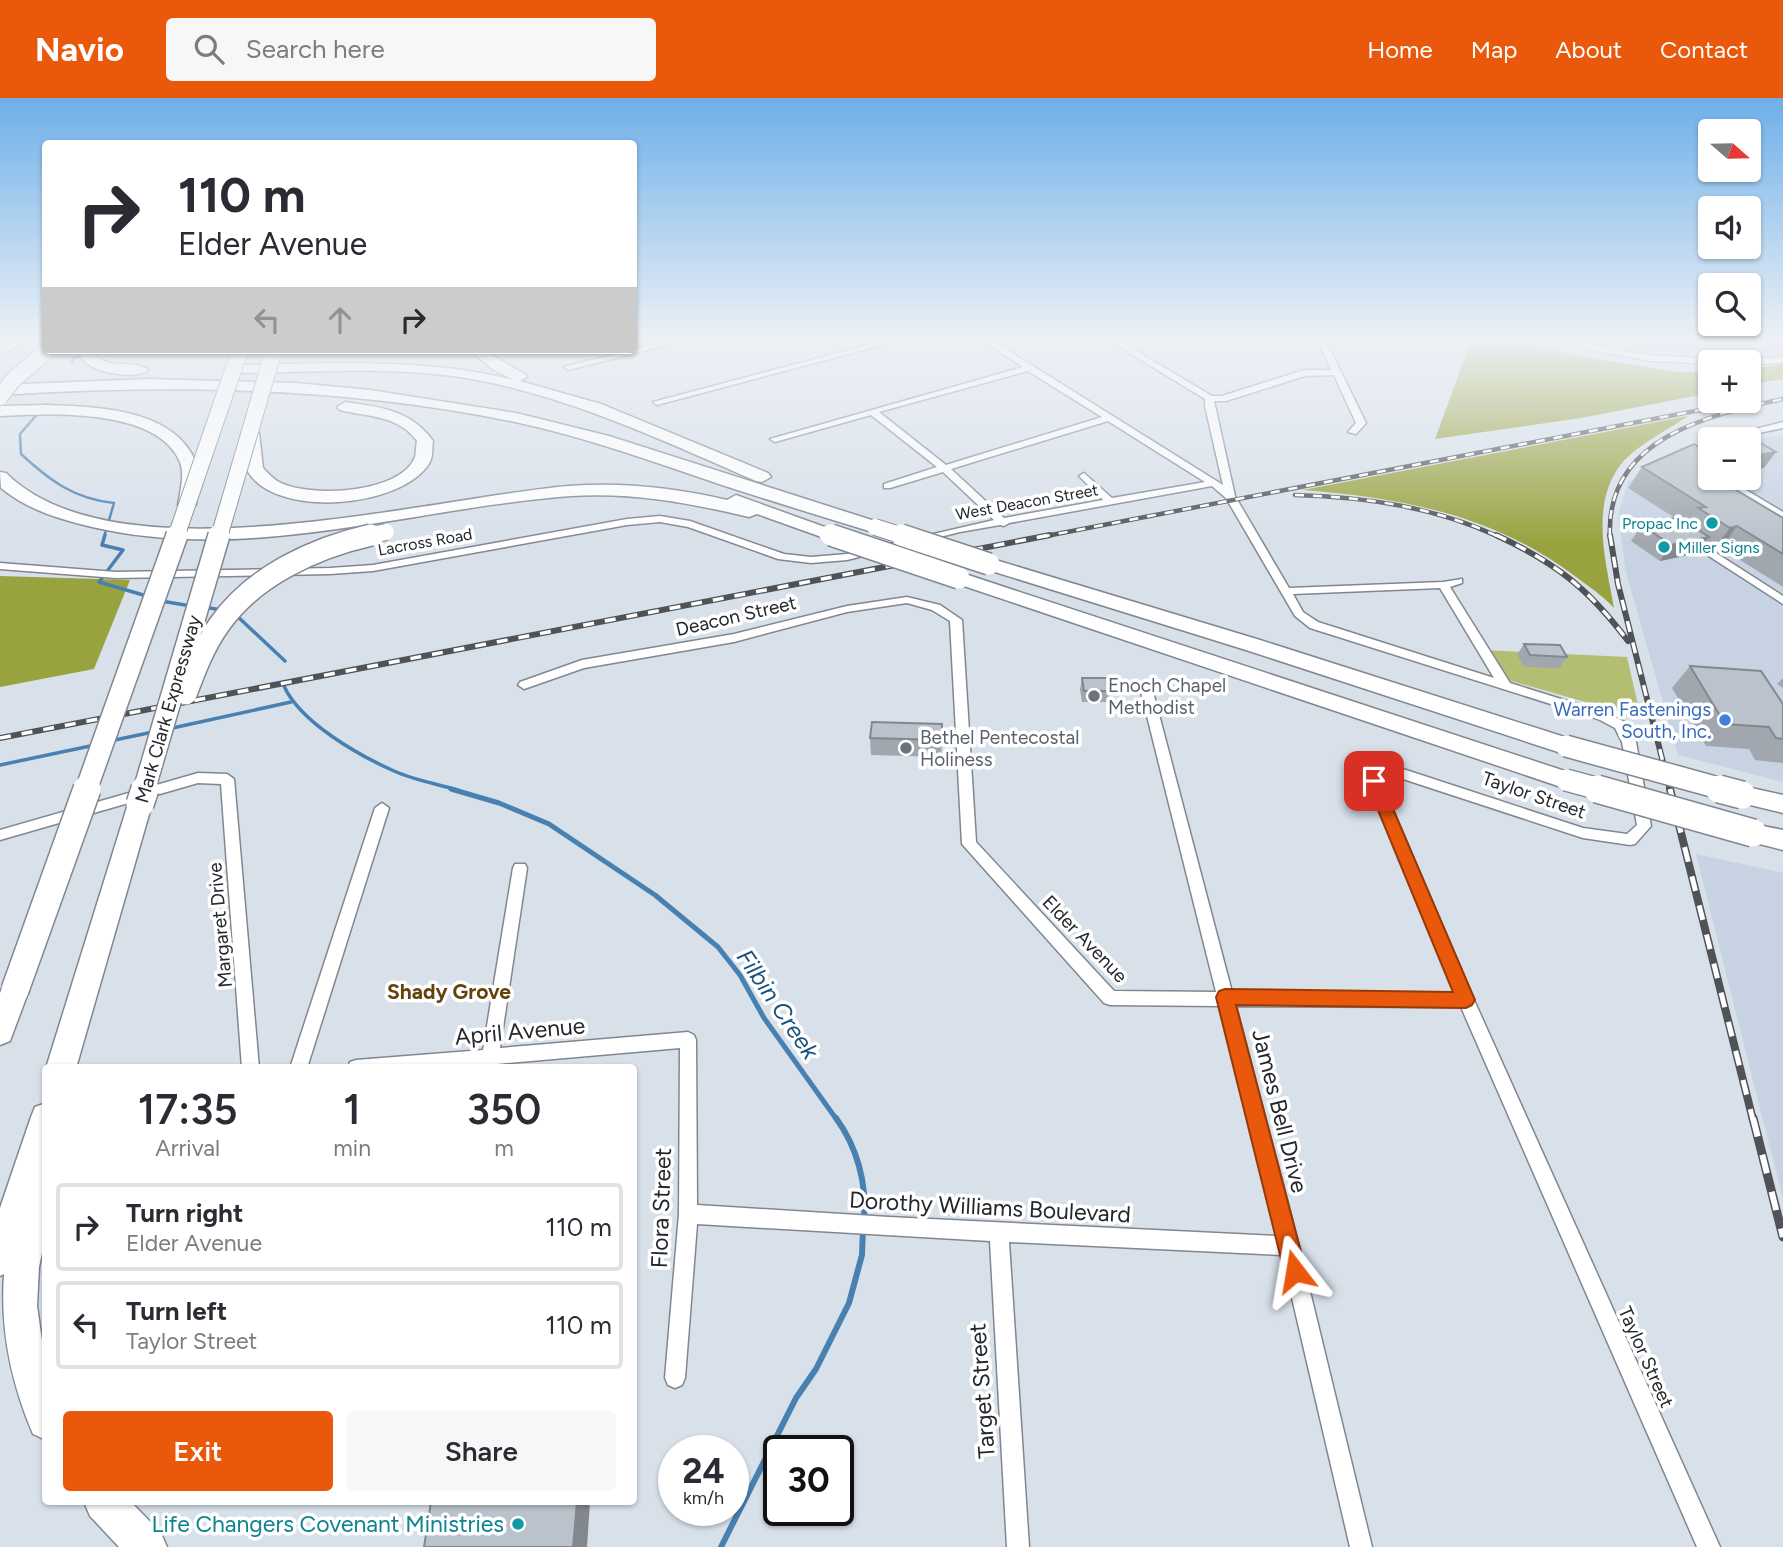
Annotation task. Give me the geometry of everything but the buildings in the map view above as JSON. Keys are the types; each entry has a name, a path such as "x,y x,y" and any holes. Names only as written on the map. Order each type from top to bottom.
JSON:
{"highway":[{"path":"0,1032 219,409"},
{"name":"Mark Clark Expressway","path":"64,1061 258,409"},
{"path":"251,433 254,468 263,480 278,490 304,497 327,498 368,492 400,479 423,461 427,447 421,434 408,421 388,414 357,409"},
{"path":"394,409 530,435 674,479 791,522 1566,780 1783,840"},
{"path":"468,409 588,436 883,525"},
{"path":"594,409 608,413"},
{"path":"597,409 883,525 1024,576 1252,645 1566,746 1783,804"},
{"path":"0,411 106,414 136,422 158,432 175,444 187,461 190,472 187,506"},
{"path":"0,477 28,499 58,512 104,526 138,530 230,533 527,495 598,491 657,492 698,498 791,522"},
{"path":"140,804 205,650 227,615 257,588 304,559 344,542 386,532 579,502 680,500 753,513"},
{"path":"0,1021 15,990"},
{"path":"0,1259 42,1128"},
{"path":"42,1183 21,1270 20,1308 26,1369 42,1411"},
{"path":"107,1505 147,1547"}],"street":[{"path":"775,439 881,409"},
{"name":"Taylor Street","path":"1092,409 1214,483 1230,496 1299,614 1314,625 1602,716 1620,725 1629,742 1644,826 1630,840 1606,838 1403,774 1374,781 1466,1000 1709,1547"},
{"path":"1210,409 1230,496"},
{"path":"1353,432 1361,423 1354,409"},
{"path":"872,411 944,469 1003,523"},
{"path":"887,486 1107,418"},
{"path":"1761,430 1783,425"},
{"path":"1084,476 1111,503"},
{"name":"West Deacon Street","path":"846,557 960,529 1214,483"},
{"path":"1739,490 1783,516"},
{"name":"Lacross Road","path":"0,566 116,575 373,568 627,522 660,519 690,524 782,557 811,560 846,557"},
{"path":"1677,531 1783,601"},
{"path":"1286,591 1443,586 1458,580"},
{"path":"1443,586 1505,685"},
{"name":"Deacon Street","path":"524,685 582,664 734,638 847,609 907,600 936,607 956,620"},
{"name":"Elder Avenue","path":"956,620 969,844 1110,998 1466,1000"},
{"name":"James Bell Drive","path":"1146,688 1289,1246 1361,1547"},
{"name":"Margaret Drive","path":"0,835 198,778 227,779 251,1064"},
{"path":"299,1064 382,808"},
{"path":"489,1062 520,868"},
{"name":"April Avenue","path":"445,1064 489,1062 688,1040"},
{"name":"Flora Street","path":"675,1378 688,1213 688,1040"},
{"name":"Dorothy Williams Boulevard","path":"688,1213 889,1227 1289,1246"},
{"name":"Target Street","path":"999,1232 1018,1547"}],"shaded area":[{"path":"1783,435 1783,782 1678,755 1626,572 1618,515 1628,481 1698,452 1698,490 1761,490 1761,438"},
{"path":"1696,854 1783,873 1783,1199 1730,989"}],"green space":[{"path":"1446,409 1629,409 1435,439"},
{"path":"1688,416 1636,450 1622,463 1612,479 1606,496 1603,534 1614,608 1589,586 1541,553 1477,523 1410,504 1303,490"},
{"path":"0,576 130,580 94,669 0,687"},
{"path":"1483,650 1627,657 1641,718 1501,678"}],"waterway":[{"name":"Filbin Creek","path":"42,409 20,434 21,454 74,493 114,503 104,537"},
{"name":"Filbin Creek","path":"105,535 102,545 123,550 99,582 150,597"},
{"name":"Filbin Creek","path":"161,601 191,606"},
{"name":"Filbin Creek","path":"203,607 222,610"},
{"name":"Filbin Creek","path":"236,615 285,661"},
{"name":"Filbin Creek","path":"284,686 303,712 348,747 402,774 457,790"},
{"path":"168,729 291,702"},
{"path":"110,741 153,732"},
{"path":"0,765 95,745"},
{"name":"Filbin Creek","path":"451,789 499,803 549,824 655,895 718,947 740,975 764,1018 837,1120"},
{"name":"Filbin Creek","path":"836,1118 850,1141 859,1166 864,1192 864,1219"},
{"name":"Filbin Creek","path":"721,1547 796,1398 816,1369 849,1303 862,1255 863,1228"}],"railway":[{"path":"1610,536 1613,504 1624,476 1643,454 1666,437 1694,424 1744,409"},
{"path":"1041,537 1698,410"},
{"path":"1295,495 1374,501 1425,511 1499,537"},
{"path":"0,738 1050,535"},
{"path":"1496,535 1536,556 1570,579 1599,606 1628,641"},
{"path":"1610,536 1618,584 1670,790"},
{"path":"1670,789 1753,1120"},
{"path":"1753,1118 1783,1237"}],"place":[{"name":"Propac Inc","path":"1712,523"},
{"name":"Miller Signs","path":"1664,547"},
{"name":"Enoch Chapel Methodist","path":"1094,696"},
{"name":"Warren Fastenings South, Inc.","path":"1725,720"},
{"name":"Bethel Pentecostal Holiness","path":"906,748"},
{"name":"Life Changers Covenant Ministries","path":"518,1524"}],"district":[{"name":"Shady Grove","path":"449,991"}],"route":[{"path":"1295,1271 1225,997 1466,1000 1374,781"}]}
